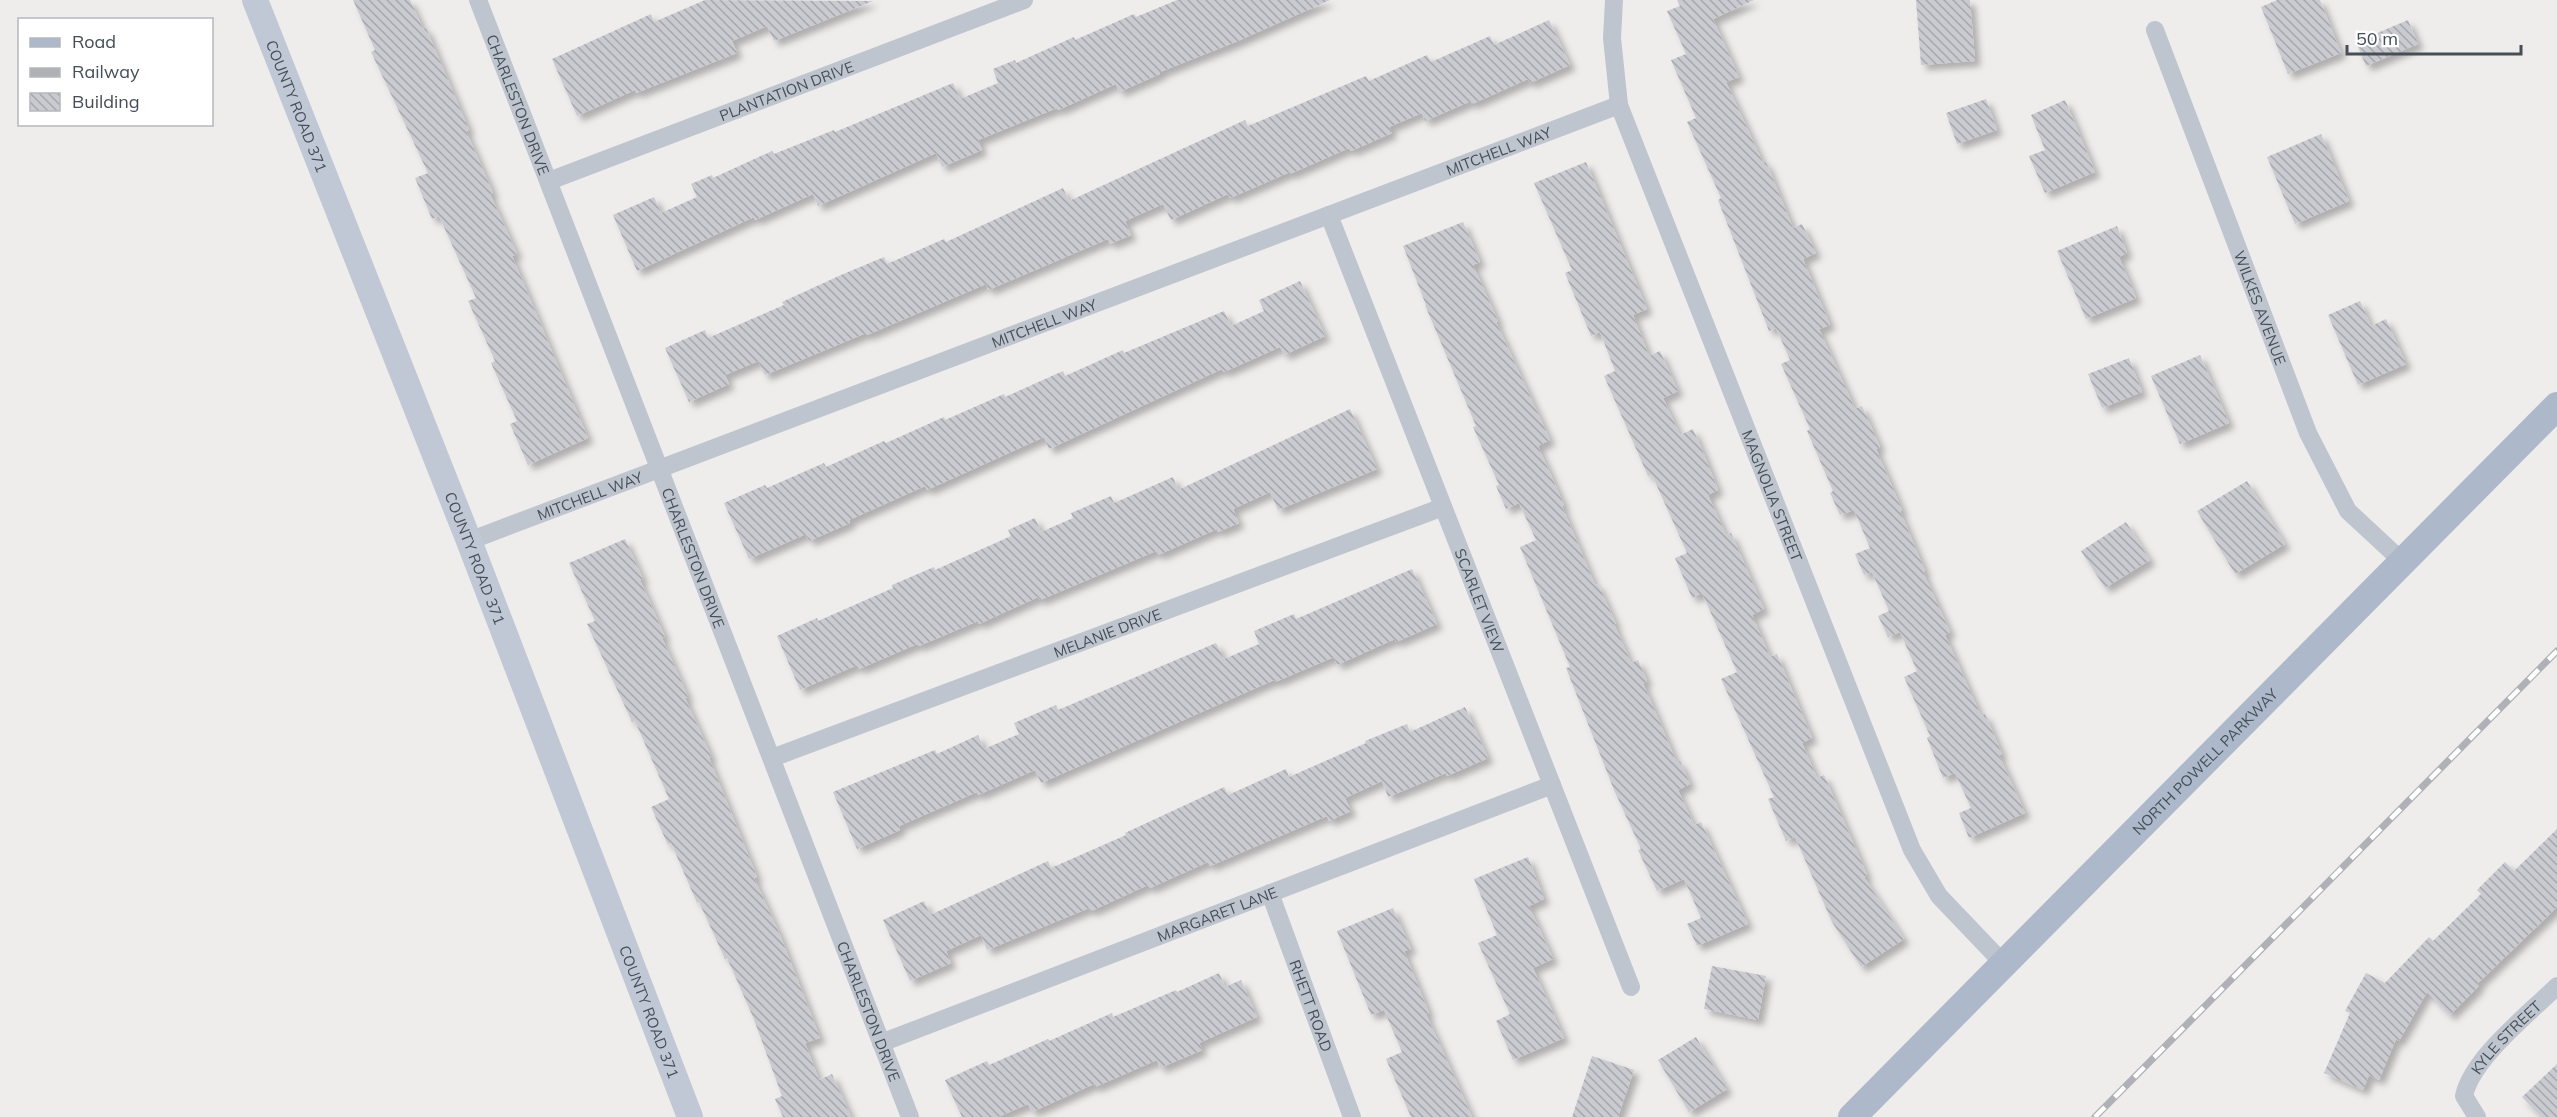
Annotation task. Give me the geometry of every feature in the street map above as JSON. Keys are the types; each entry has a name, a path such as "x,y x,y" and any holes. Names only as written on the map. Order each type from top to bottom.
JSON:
{"main road":[{"name":"NORTH POWELL PARKWAY","path":"1852,1117 2002,963 2557,406"}],"street":[{"name":"COUNTY ROAD 371","path":"255,0 469,541 690,1117"},
{"name":"CHARLESTON DRIVE","path":"478,0 910,1117"},
{"name":"PLANTATION DRIVE","path":"549,181 1024,0"},
{"name":"MAGNOLIA STREET","path":"1614,0 1612,38 1619,105 1912,850 1939,896 2002,963"},
{"name":"WILKES AVENUE","path":"2154,30 2308,433 2348,511 2403,562"},
{"name":"MITCHELL WAY","path":"469,541 1619,105"},
{"name":"SCARLET VIEW","path":"1329,215 1631,987"},
{"name":"MELANIE DRIVE","path":"772,758 1443,507"},
{"name":"MARGARET LANE","path":"881,1043 1552,785"},
{"name":"RHETT ROAD","path":"1270,893 1352,1117"},
{"name":"KYLE STREET","path":"2476,1117 2464,1096 2467,1080 2480,1062 2557,986"}],"building":[{"path":"353,0 410,0 423,29 426,28 469,130 466,131 493,193 490,194 517,254 512,256 588,438 528,465 510,424 517,421 491,363 495,361 468,301 476,298 439,216 432,219 415,178 428,173 371,52 375,50"},
{"path":"705,0 873,1 774,41 767,26 732,41 737,53 636,93 635,90 577,116 552,59 651,14 654,22"},
{"path":"1177,0 1330,0 1238,41 1160,72 1119,92 1116,84 1058,110 1057,108 978,140 982,150 942,167 936,153 818,206 813,194 755,220 754,217 637,271 613,215 654,197 661,213 697,197 691,184 712,175 713,178 772,151 774,154 834,130 835,132 953,83 960,99 998,83 993,69 1015,60 1016,63 1074,37 1075,40 1134,14 1136,17"},
{"path":"1677,0 1754,0 1713,19 1739,77 1726,82 1763,163 1766,162 1793,228 1802,224 1816,253 1803,259 1830,325 1819,329 1855,409 1862,406 1880,447 1876,449 1902,510 1900,511 1925,571 1923,572 1950,632 1945,635 1981,716 1985,714 2002,754 1999,755 2025,813 1969,838 1959,813 1971,808 1955,773 1943,778 1927,738 1930,736 1904,677 1917,671 1900,632 1888,637 1878,616 1889,611 1872,572 1864,575 1855,554 1870,548 1854,510 1840,515 1830,493 1833,491 1807,431 1810,429 1781,364 1790,360 1776,328 1769,331 1718,200 1721,198 1687,122 1696,118 1671,60 1686,54 1667,11 1680,6"},
{"path":"1916,0 1970,0 1975,61 1921,65"},
{"path":"2277,0 2320,0 2341,53 2288,74 2261,7"},
{"path":"1549,20 1570,65 1530,83 1528,79 1472,104 1471,101 1425,121 1422,113 1389,127 1392,133 1351,151 1349,148 1230,198 1228,194 1171,220 1163,204 1125,221 1131,235 1110,244 1108,239 988,290 986,284 867,335 866,333 765,375 758,361 725,375 729,384 689,402 665,348 705,330 708,338 784,305 782,302 841,275 884,257 887,264 944,239 946,242 1063,188 1069,201 1245,120 1248,126 1366,76 1369,81 1427,55 1431,62 1490,36 1494,45"},
{"path":"2408,20 2418,44 2366,66 2356,42"},
{"path":"1986,99 1997,130 1957,144 1946,113"},
{"path":"2065,100 2095,172 2045,193 2029,156 2045,150 2031,115"},
{"path":"2321,134 2349,201 2295,224 2267,157"},
{"path":"1586,162 1647,309 1633,315 1649,356 1660,351 1678,391 1663,398 1680,435 1693,429 1718,490 1708,495 1726,535 1731,533 1764,609 1752,615 1770,657 1777,654 1812,738 1802,743 1817,778 1824,775 1867,875 1864,877 1904,939 1861,967 1832,922 1795,837 1786,841 1768,799 1774,797 1721,679 1737,672 1702,593 1692,598 1675,558 1687,553 1652,475 1648,476 1604,376 1615,371 1600,332 1591,336 1565,273 1572,270 1534,183"},
{"path":"1463,222 1480,262 1473,265 1498,321 1496,322 1550,440 1538,446 1564,505 1562,506 1595,585 1598,584 1616,624 1614,624 1631,663 1638,660 1647,681 1643,683 1677,763 1680,761 1690,784 1678,790 1694,825 1701,822 1748,924 1697,946 1687,924 1701,918 1684,879 1657,891 1638,850 1641,849 1614,790 1566,668 1570,667 1520,547 1536,540 1519,503 1506,509 1496,486 1499,485 1473,427 1476,426 1403,246"},
{"path":"2117,226 2127,253 2119,257 2136,298 2086,319 2057,251"},
{"path":"1300,281 1325,336 1284,355 1280,347 1224,372 1222,369 1049,449 1044,437 927,490 925,486 849,520 850,523 809,541 806,534 749,559 724,503 765,485 767,488 824,463 826,467 944,417 945,420 1004,394 1005,397 1063,371 1065,376 1123,350 1124,353 1224,311 1231,326 1264,311 1259,300"},
{"path":"2360,301 2371,326 2386,319 2406,364 2358,385 2328,315"},
{"path":"2200,355 2229,423 2180,444 2151,376"},
{"path":"2129,358 2142,392 2102,408 2088,374"},
{"path":"1350,409 1377,469 1278,510 1270,492 1233,509 1239,523 1218,532 1217,529 1158,555 1156,551 1040,600 1038,597 979,624 978,621 859,669 857,665 800,690 777,636 817,618 818,621 893,588 892,585 934,567 935,570 1011,536 1008,530 1035,518 1041,532 1073,518 1071,513 1111,496 1114,503 1173,477 1178,490"},
{"path":"2247,481 2285,544 2235,574 2197,511"},
{"path":"2126,522 2150,560 2105,588 2081,551"},
{"path":"625,539 665,637 662,638 688,697 685,698 711,756 709,758 757,877 754,878 780,935 820,1038 805,1043 819,1080 832,1074 851,1117 783,1117 775,1099 782,1096 753,1017 727,958 725,959 671,843 668,845 651,807 669,799 635,721 632,722 587,624 595,621 569,563"},
{"path":"1412,569 1437,624 1396,642 1395,639 1337,665 1334,657 1275,682 1274,680 1041,783 1035,770 978,795 977,792 899,826 900,830 857,849 833,792 935,750 937,754 978,735 984,749 1019,734 1014,723 1056,705 1058,710 1216,643 1224,659 1259,644 1254,631 1294,614 1296,619"},
{"path":"1465,707 1488,758 1447,776 1446,773 1388,797 1382,781 1345,798 1351,811 1329,821 1327,816 1210,866 1208,862 1150,888 1148,885 1091,911 1089,908 987,950 981,935 946,951 951,963 910,981 883,920 924,901 930,915 1048,861 1051,868 1126,835 1125,833 1224,787 1228,795 1286,769 1289,777 1407,724 1410,732"},
{"path":"2557,829 2557,907 2477,984 2479,986 2450,1015 2427,992 2399,1041 2396,1039 2379,1080 2369,1075 2363,1090 2324,1073 2350,1013 2345,1011 2366,973 2385,983 2429,937 2433,941 2481,894 2477,890 2505,862 2514,871"},
{"path":"1528,857 1544,899 1529,906 1553,959 1533,968 1564,1038 1513,1060 1496,1021 1510,1014 1478,943 1497,935 1474,879"},
{"path":"1393,908 1411,949 1404,951 1429,1013 1426,1014 1472,1117 1411,1117 1386,1059 1402,1052 1384,1010 1371,1015 1337,931"},
{"path":"1712,966 1766,976 1758,1020 1704,1009"},
{"path":"1219,973 1225,987 1241,980 1257,1017 1199,1043 1202,1050 1160,1068 1157,1060 1095,1087 1094,1084 1032,1112 1028,1104 998,1117 962,1117 945,1080 987,1061 989,1065 1048,1039 1049,1041 1112,1013 1113,1017"},
{"path":"1696,1037 1727,1089 1689,1112 1658,1060"},
{"path":"1592,1056 1634,1070 1618,1117 1572,1117"},
{"path":"2557,1064 2557,1117 2541,1117 2522,1097"}],"railway":[{"path":"2095,1117 2557,651"}]}
